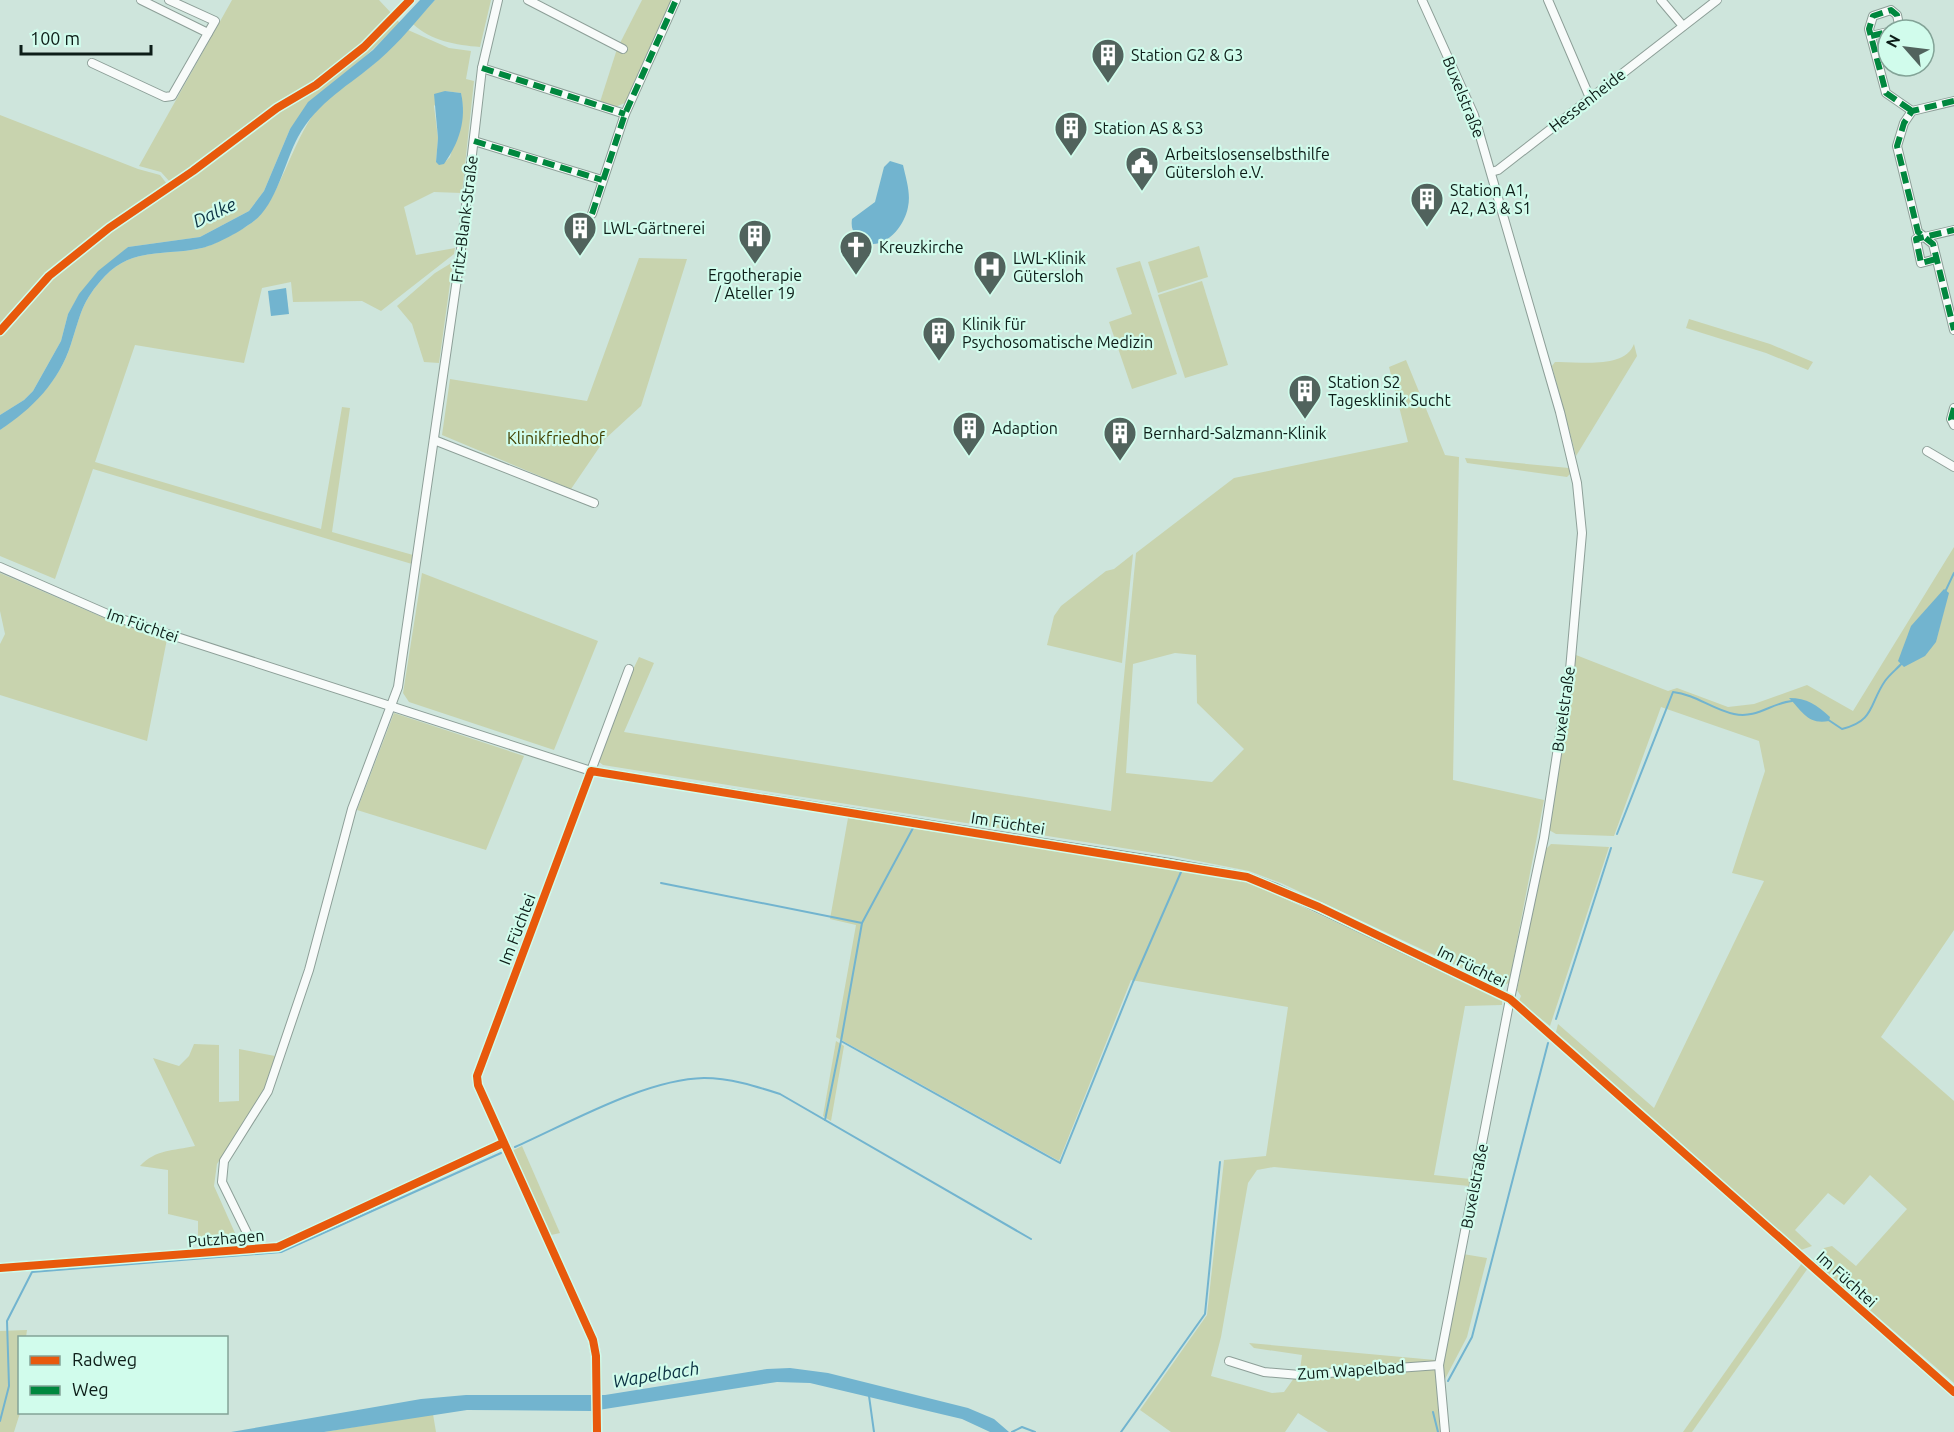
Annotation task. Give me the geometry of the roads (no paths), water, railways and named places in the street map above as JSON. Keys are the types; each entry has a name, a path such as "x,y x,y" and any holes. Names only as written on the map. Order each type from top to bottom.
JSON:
{"street":[{"path":"141,0 208,33"},
{"path":"92,63 168,98 172,96 214,21 169,0"},
{"name":"Fritz-Blank-Straße","path":"392,706 398,687 434,440 482,68 498,0"},
{"path":"528,0 622,49"},
{"path":"592,214 625,114 676,0"},
{"name":"Buxelstraße","path":"1422,0 1474,115 1563,423 1574,468 1581,516 1570,670 1544,838 1510,999 1439,1365 1445,1432"},
{"path":"1548,0 1590,98"},
{"path":"1661,0 1683,26"},
{"name":"Hessenheide","path":"1491,172 1498,170 1717,0"},
{"path":"1898,18 1891,10 1873,16 1869,29 1886,93 1912,111"},
{"path":"1871,36 1876,35"},
{"path":"482,68 625,114"},
{"path":"1954,101 1912,111 1904,123 1897,146 1918,232 1933,244 1954,330"},
{"path":"474,141 602,180"},
{"path":"1936,259 1921,262 1916,239 1954,230"},
{"path":"1954,408 1951,419 1954,425"},
{"path":"434,440 594,503"},
{"path":"1927,451 1954,467"},
{"name":"Im Füchtei","path":"0,567 112,616 591,771 1247,877 1320,907 1510,999 1954,1392"},
{"name":"Im Füchtei","path":"597,1432 596,1356 593,1340 478,1085 479,1066 629,669"},
{"path":"252,1250 251,1241 222,1182 224,1161 268,1091 309,970 352,808 392,706"},
{"name":"Putzhagen","path":"0,1268 278,1247 503,1143"},
{"name":"Zum Wapelbad","path":"1229,1361 1264,1372 1300,1375 1439,1365"}],"water":[{"path":"420,0 435,0 387,53 324,104 306,125 293,147 274,194 262,214 236,233 208,246 150,254 115,267 97,285 86,301 66,358 52,382 33,404 0,430 0,415 24,400 33,391 61,341 68,314 79,294 98,271 128,247 200,237 249,211 264,191 290,129 308,102 373,50"},
{"path":"445,91 461,93 463,113 454,148 444,164 439,165 436,162 438,138 434,94"},
{"path":"890,161 903,165 908,186 908,207 901,224 888,238 881,243 865,242 854,232 852,219 875,202 884,167"},
{"path":"286,288 289,314 271,316 268,291"},
{"path":"1944,589 1949,593 1936,642 1925,656 1904,667 1898,661 1911,626"},
{"path":"1789,698 1811,703 1830,717 1829,721 1811,719"},
{"path":"790,1368 828,1373 968,1408 994,1419 1009,1432 990,1432 962,1419 810,1383 777,1382 592,1411 467,1410 324,1432 231,1432 421,1399 466,1395 605,1395 767,1369"}],"waterway":[{"path":"1945,592 1954,573"},
{"path":"1827,719 1842,729 1860,721 1870,711 1885,681 1902,663"},
{"path":"1617,834 1673,692 1689,696 1726,712 1742,715 1757,713 1792,701"},
{"path":"913,828 862,923 841,1041 1060,1163 1133,982 1181,872"},
{"path":"1556,1019 1611,848"},
{"path":"661,883 862,923"},
{"path":"825,1120 841,1041"},
{"path":"1448,1381 1472,1337 1548,1043"},
{"path":"515,1147 608,1104 658,1086 681,1080 704,1078 733,1081 780,1094 1031,1239"},
{"path":"0,1421 9,1386 7,1321 32,1272 281,1252 501,1153"},
{"path":"1121,1432 1205,1314 1220,1162"},
{"path":"869,1396 874,1432"},
{"path":"1433,1412 1438,1432"},
{"path":"1012,1432 1022,1427 1035,1432"}],"place":[{"name":"Station G2 & G3","path":"1108,84"},
{"name":"Station AS & S3","path":"1071,157"},
{"name":"Arbeitslosenselbsthilfe Gütersloh e.V.","path":"1142,192"},
{"name":"Station A1, A2, A3 & S1","path":"1427,228"},
{"name":"LWL-Gärtnerei","path":"580,257"},
{"name":"Ergotherapie / Ateller 19","path":"755,265"},
{"name":"Kreuzkirche","path":"856,276"},
{"name":"LWL-Klinik Gütersloh","path":"990,296"},
{"name":"Klinik für Psychosomatische Medizin","path":"939,362"},
{"name":"Station S2 Tagesklinik Sucht","path":"1305,420"},
{"name":"Adaption","path":"969,457"},
{"name":"Bernhard-Salzmann-Klinik","path":"1120,462"}],"water label":[{"name":"Dalke","path":"214,212"},
{"name":"Wapelbach","path":"656,1374"}],"park label":[{"name":"Klinikfriedhof","path":"556,438"}]}
